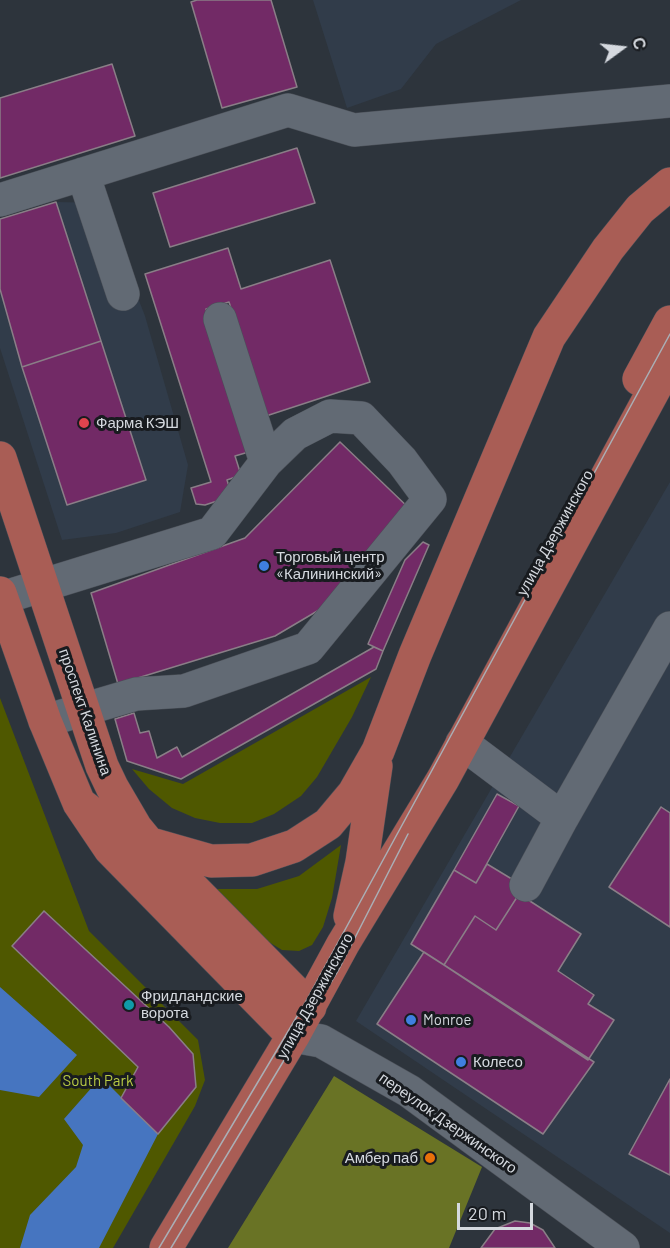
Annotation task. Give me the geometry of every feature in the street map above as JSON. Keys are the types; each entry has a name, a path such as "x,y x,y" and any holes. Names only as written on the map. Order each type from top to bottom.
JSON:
{"main road":[{"path":"79,803 120,835 211,861 252,860 294,846 328,824 354,793 378,751 415,655 549,337 608,249 640,209 670,184"},
{"name":"улица Дзержинского","path":"462,743 452,730 452,721 670,322"},
{"name":"улица Дзержинского","path":"166,1248 310,1007 343,944 411,833 670,360"},
{"name":"проспект Калинина","path":"0,458 83,710 112,787 136,828 150,845 310,1007"},
{"path":"1,596 45,721 79,803 110,849 293,1036"},
{"path":"343,944 362,862 378,751"}],"lane":[{"path":"0,200 288,110 354,130 670,101"},
{"path":"84,174 123,294"},
{"path":"220,319 266,462"},
{"path":"1,596 212,533 266,462 295,434 330,416 361,418 402,461 430,500 308,648 184,691 136,694 45,721"},
{"path":"526,885 670,628"},
{"path":"462,743 562,818"},
{"name":"переулок Дзержинского","path":"293,1036 321,1041 409,1091 623,1248"}],"shaded area":[{"path":"313,0 521,0 436,44 401,89 347,108"},
{"path":"56,202 101,203 145,316 188,465 180,512 116,533 62,540 0,348 0,219"},
{"path":"670,482 670,1233 356,1021"}],"green space":[{"path":"371,677 352,717 317,777 301,796 274,814 252,823 220,823 195,818 172,808 149,789 132,769 183,784"},
{"name":"South Park","path":"0,698 89,931 198,1040 205,1080 195,1106 113,1248 0,1248"},
{"path":"341,845 332,898 323,927 312,945 299,951 282,950 264,939 216,889 257,889 299,876"},
{"path":"334,1076 482,1167 449,1248 228,1248"}],"water":[{"path":"0,987 77,1055 39,1097 0,1090"},
{"path":"101,1077 158,1134 99,1248 20,1248 30,1215 76,1167 83,1145 64,1119"}],"building":[{"path":"197,0 271,0 297,87 222,108 191,2"},
{"path":"112,64 135,136 0,178 0,98"},
{"path":"297,148 315,203 170,247 153,193"},
{"path":"56,202 101,341 22,367 0,289 0,219"},
{"path":"228,248 241,289 330,260 370,382 266,416 229,302 206,309 252,451 235,456 241,475 227,480 232,496 205,505 196,504 191,488 211,482 145,274"},
{"name":"Фарма КЭШ","path":"101,341 146,480 67,505 22,367"},
{"name":"Торговый центр «Калининский»","path":"340,442 412,511 319,610 275,636 118,684 91,593 245,538"},
{"path":"423,542 429,545 383,651 368,644 405,560"},
{"path":"374,647 383,651 376,669 181,779 127,761 115,719 134,713 140,733 149,731 157,758 177,747 182,757"},
{"path":"497,794 519,806 476,883 454,870"},
{"path":"661,807 670,813 670,927 609,887"},
{"path":"487,864 520,884 519,894 496,930 475,916 444,965 411,944 454,870 476,883"},
{"path":"519,894 581,934 558,971 594,995 588,1004 614,1020 588,1060 444,965 475,916 496,930"},
{"path":"44,911 169,1027 193,1054 196,1087 158,1134 121,1098 138,1067 12,946"},
{"path":"424,952 594,1062 543,1134 377,1024"},
{"path":"670,1079 670,1175 629,1154"},
{"path":"515,1221 530,1223 543,1230 555,1248 481,1248 495,1229"}],"tram line":[{"path":"159,1248 305,1003 670,334"},
{"path":"171,1248 339,969 408,834"}],"place":[{"name":"Фарма КЭШ","path":"84,423"},
{"name":"Торговый центр «Калининский»","path":"264,566"},
{"name":"Фридландские ворота","path":"129,1005"},
{"name":"Monroe","path":"411,1020"},
{"name":"Колесо","path":"461,1062"},
{"name":"Амбер паб","path":"430,1158"}]}
